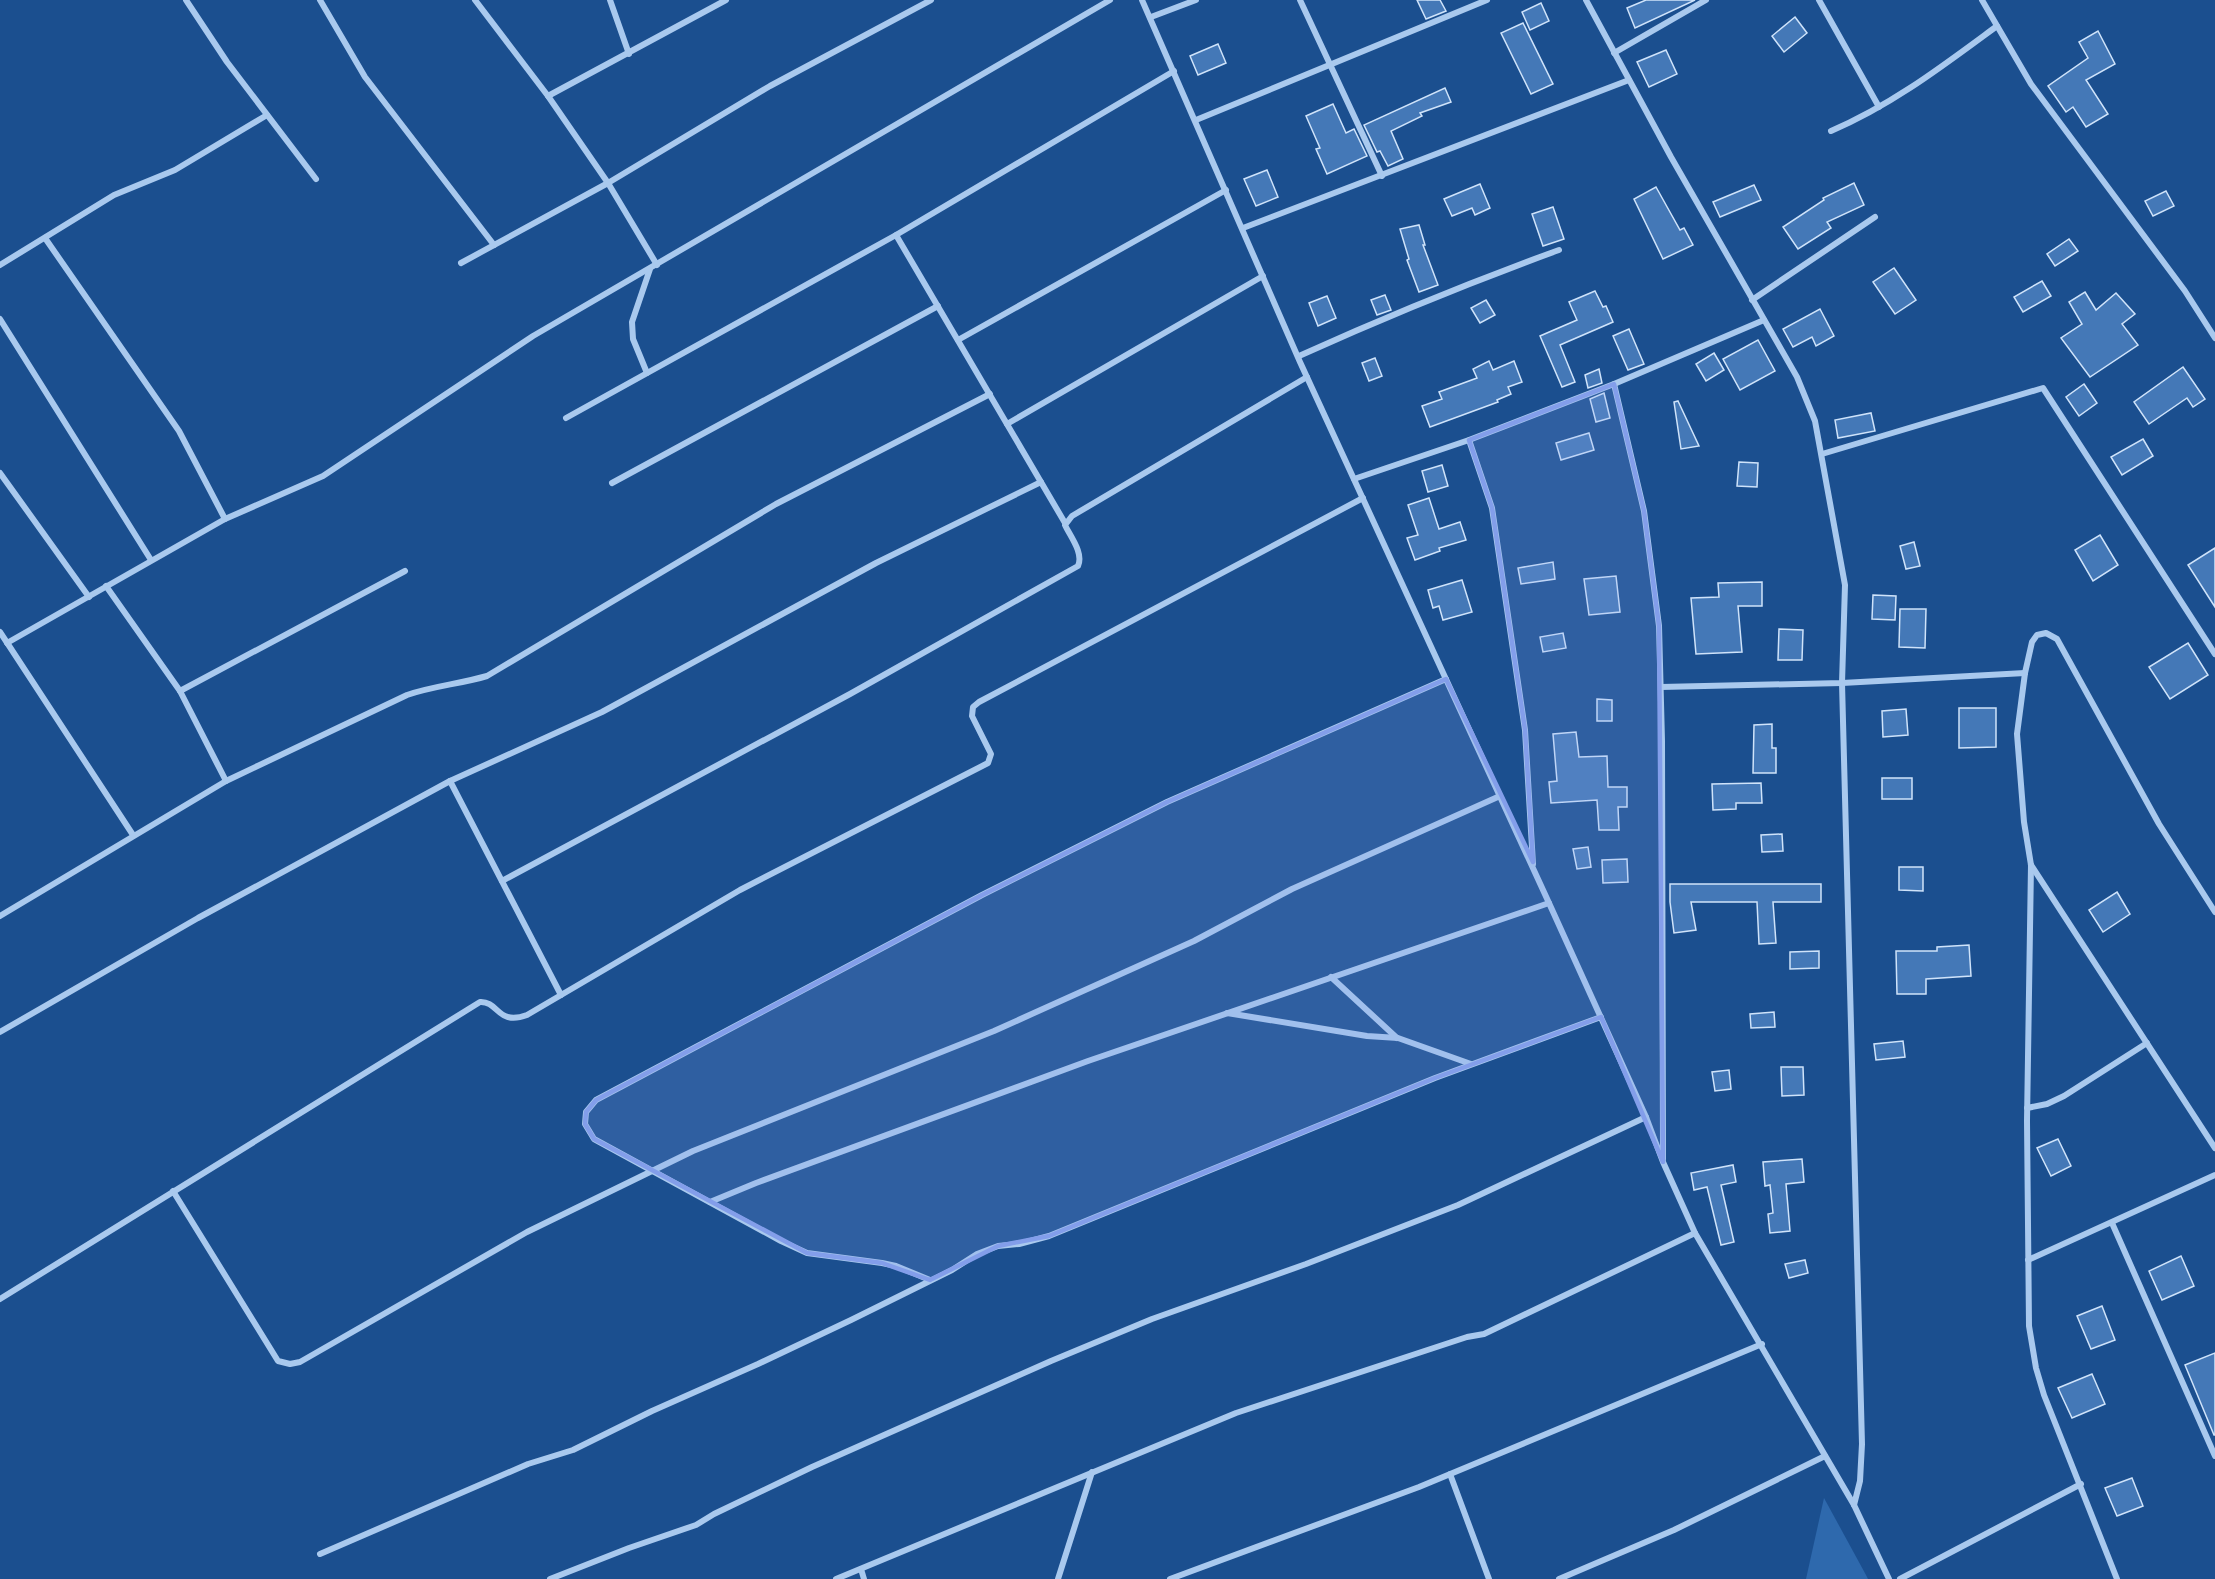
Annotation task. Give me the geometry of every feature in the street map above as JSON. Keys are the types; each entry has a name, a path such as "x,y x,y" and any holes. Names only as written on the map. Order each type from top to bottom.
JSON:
{"street":[{"path":"186,0 227,62 316,179"},
{"path":"320,0 365,77 494,245"},
{"path":"475,0 548,96 608,183 654,267"},
{"path":"610,0 629,54"},
{"path":"548,96 726,0"},
{"path":"461,264 608,183 770,86 932,0"},
{"path":"8,643 225,519 323,476 533,336 1110,0"},
{"path":"1142,0 1307,377 1601,1017 1695,1233 1854,1504 1890,1579"},
{"path":"1151,17 1196,0"},
{"path":"1300,0 1382,176"},
{"path":"1196,120 1487,0"},
{"path":"1586,0 1797,377 1815,421 1822,454 1845,585 1842,683 1862,1463 1854,1504"},
{"path":"1614,53 1706,0"},
{"path":"1819,0 1879,107"},
{"path":"1982,0 2031,84 2185,291 2215,338"},
{"path":"1832,131 1857,120 1912,88 1997,26"},
{"path":"566,418 896,235 1174,71"},
{"path":"1243,228 1629,80"},
{"path":"0,265 114,195 175,170 267,115"},
{"path":"958,340 1226,190"},
{"path":"1752,300 1875,218"},
{"path":"502,881 830,706 1078,566 1079,555 1065,523 896,235"},
{"path":"45,238 178,431 225,519"},
{"path":"1299,356 1378,320 1484,277 1559,250"},
{"path":"647,373 633,339 632,322 654,267"},
{"path":"1007,424 1263,276"},
{"path":"612,483 938,306"},
{"path":"0,319 152,560"},
{"path":"1354,479 1469,440 1614,384 1764,320"},
{"path":"1065,523 1082,510 1307,377"},
{"path":"1614,384 1644,511 1659,626 1662,741 1664,1162"},
{"path":"1822,454 2043,388 2215,654"},
{"path":"0,916 226,781 406,695 432,688 462,684 487,676 776,504 990,393"},
{"path":"1469,440 1494,519 1525,730 1533,868"},
{"path":"0,473 89,597"},
{"path":"0,1032 198,918 450,781 602,712 876,563 1041,482"},
{"path":"0,1299 480,1002 487,1002 502,1015 519,1018 740,890 988,763 991,754 972,716 973,707 979,702 1363,498"},
{"path":"180,691 405,571"},
{"path":"106,586 180,691 226,781"},
{"path":"0,632 133,835"},
{"path":"2117,1579 2044,1395 2036,1368 2029,1326 2027,1108 2031,865 2022,804 2017,734 2025,673 2032,642 2037,635 2046,633 2057,639 2159,824 2215,912"},
{"path":"1660,687 1842,683 2025,673"},
{"path":"930,1280 896,1266 807,1253 594,1139 585,1124 586,1112 597,1100 982,895 1167,802 1446,679"},
{"path":"450,781 561,994"},
{"path":"173,1191 278,1361 290,1364 300,1362 527,1232 651,1170 1027,1017 1194,941 1292,889 1500,796"},
{"path":"2031,865 2215,1148"},
{"path":"710,1202 874,1138 1331,976 1549,903"},
{"path":"1331,976 1398,1038"},
{"path":"1227,1013 1366,1036 1398,1038 1472,1064"},
{"path":"320,1554 528,1464 573,1450 952,1270 977,1254 998,1246 1019,1244 1049,1236 1472,1064 1601,1017"},
{"path":"2027,1108 2047,1104 2064,1096 2147,1043"},
{"path":"550,1579 628,1548 696,1525 812,1467 1142,1323 1306,1264 1458,1205 1646,1117"},
{"path":"2028,1260 2215,1175"},
{"path":"2112,1223 2215,1456"},
{"path":"836,1579 1236,1413 1467,1337 1484,1334 1695,1233"},
{"path":"1170,1579 1450,1474 1762,1344"},
{"path":"1559,1579 1674,1530 1825,1456"},
{"path":"1059,1579 1092,1472"},
{"path":"1450,1474 1489,1579"},
{"path":"1900,1579 2081,1484"},
{"path":"861,1569 864,1579"}],"highlighted area":[{"path":"1614,384 1644,511 1659,626 1663,1162 1601,1017 1435,1078 1049,1236 998,1246 930,1280 882,1263 807,1253 594,1139 585,1124 586,1112 596,1100 982,895 1167,802 1446,679 1533,862 1525,730 1492,508 1469,440"}],"shaded area":[{"path":"1824,1498 1866,1575 1868,1579 1806,1579"}],"building":[{"path":"1417,0 1440,0 1446,11 1426,19"},
{"path":"1646,0 1695,0 1635,28 1627,8"},
{"path":"1541,3 1549,21 1530,30 1522,12"},
{"path":"1795,17 1807,33 1784,52 1772,36"},
{"path":"1523,23 1553,84 1531,94 1501,33"},
{"path":"2098,31 2115,64 2086,80 2108,114 2086,127 2073,107 2066,112 2048,86 2088,58 2079,42"},
{"path":"1218,44 1226,63 1198,75 1190,56"},
{"path":"1666,50 1677,74 1649,87 1637,62"},
{"path":"1445,88 1451,102 1420,113 1422,116 1391,131 1403,159 1388,166 1380,151 1377,152 1364,125"},
{"path":"1333,104 1346,133 1354,129 1367,156 1327,174 1316,149 1320,148 1306,116"},
{"path":"1267,170 1278,197 1256,206 1244,179"},
{"path":"1854,183 1864,205 1827,222 1831,228 1798,249 1783,227 1824,200 1823,198"},
{"path":"1480,184 1490,208 1475,215 1472,208 1452,216 1444,199"},
{"path":"1754,185 1761,200 1720,217 1713,202"},
{"path":"1656,187 1680,230 1684,228 1693,245 1663,259 1634,199"},
{"path":"2166,191 2174,206 2153,216 2145,201"},
{"path":"1553,207 1564,239 1543,246 1532,214"},
{"path":"1419,225 1425,245 1423,245 1438,285 1419,292 1407,260 1409,259 1400,229"},
{"path":"2069,239 2078,251 2055,266 2047,254"},
{"path":"1894,268 1916,300 1895,314 1873,282"},
{"path":"2042,281 2051,296 2023,312 2014,297"},
{"path":"1595,291 1603,307 1606,306 1613,322 1560,345 1575,382 1562,387 1540,336 1577,320 1569,302"},
{"path":"2085,292 2096,310 2116,293 2135,314 2122,324 2138,345 2090,377 2061,338 2082,324 2069,302"},
{"path":"1385,295 1391,310 1377,315 1371,300"},
{"path":"1327,296 1336,318 1318,326 1309,303"},
{"path":"1486,300 1495,315 1480,323 1471,308"},
{"path":"1820,309 1834,336 1816,346 1812,337 1793,347 1783,329"},
{"path":"1629,329 1644,364 1628,370 1613,336"},
{"path":"1758,340 1775,371 1740,390 1723,359"},
{"path":"1714,353 1724,370 1706,381 1696,364"},
{"path":"1375,358 1382,376 1369,381 1362,363"},
{"path":"1489,361 1493,370 1514,361 1522,382 1508,387 1511,394 1497,400 1498,402 1430,427 1422,406 1442,399 1439,392 1477,378 1473,369"},
{"path":"2183,367 2205,399 2193,407 2187,398 2149,424 2134,402"},
{"path":"1599,369 1602,383 1588,388 1585,375"},
{"path":"2084,384 2097,403 2079,416 2066,397"},
{"path":"1604,393 1610,418 1596,422 1590,399"},
{"path":"1678,401 1699,446 1681,449 1674,402"},
{"path":"1871,413 1875,431 1838,438 1835,420"},
{"path":"1589,433 1594,450 1561,460 1556,443"},
{"path":"2143,439 2153,456 2122,475 2111,457"},
{"path":"1739,462 1758,463 1757,487 1737,486"},
{"path":"1442,465 1448,486 1428,492 1422,471"},
{"path":"1429,498 1439,529 1460,522 1466,540 1439,548 1440,551 1415,560 1407,538 1418,535 1408,505"},
{"path":"2100,535 2118,565 2093,581 2075,550"},
{"path":"1914,542 1920,566 1906,569 1900,546"},
{"path":"2215,548 2215,607 2188,565"},
{"path":"1553,562 1555,579 1521,584 1518,568"},
{"path":"1616,576 1620,612 1589,615 1584,579"},
{"path":"1462,580 1472,612 1443,620 1439,606 1433,608 1428,590"},
{"path":"1762,582 1762,606 1738,606 1742,652 1696,654 1691,598 1719,597 1718,583"},
{"path":"1873,595 1896,596 1895,620 1872,619"},
{"path":"1900,609 1926,609 1925,648 1899,647"},
{"path":"1779,629 1803,630 1802,660 1778,660"},
{"path":"1563,633 1566,648 1543,652 1540,637"},
{"path":"2188,643 2208,675 2170,699 2149,667"},
{"path":"1597,699 1612,700 1612,721 1597,721"},
{"path":"1959,708 1996,708 1996,747 1959,748"},
{"path":"1906,709 1908,735 1883,737 1882,711"},
{"path":"1772,724 1772,748 1776,748 1776,773 1753,773 1754,725"},
{"path":"1576,732 1579,757 1607,756 1608,787 1627,787 1627,807 1618,807 1619,830 1599,830 1597,800 1551,803 1549,782 1557,781 1553,734"},
{"path":"1882,778 1912,778 1912,799 1882,799"},
{"path":"1761,783 1762,803 1736,803 1736,809 1713,810 1712,784"},
{"path":"1782,834 1783,851 1762,852 1761,835"},
{"path":"1588,847 1591,867 1577,869 1573,849"},
{"path":"1627,859 1628,882 1603,883 1602,860"},
{"path":"1899,867 1923,867 1923,891 1899,890"},
{"path":"1670,884 1821,884 1821,902 1773,902 1776,943 1759,944 1757,902 1691,902 1696,930 1674,933"},
{"path":"2117,892 2130,914 2103,932 2089,910"},
{"path":"1969,945 1971,976 1926,979 1926,994 1897,994 1896,951 1937,951 1937,947"},
{"path":"1819,951 1819,968 1790,969 1790,952"},
{"path":"1774,1012 1775,1027 1751,1028 1750,1014"},
{"path":"1903,1041 1905,1057 1876,1060 1874,1044"},
{"path":"1781,1067 1803,1067 1804,1095 1782,1096"},
{"path":"1729,1070 1731,1089 1715,1091 1712,1072"},
{"path":"2058,1139 2071,1166 2051,1176 2037,1148"},
{"path":"1802,1159 1804,1182 1786,1184 1790,1231 1770,1233 1768,1214 1773,1213 1770,1185 1765,1186 1763,1162"},
{"path":"1733,1165 1736,1182 1721,1185 1734,1242 1721,1245 1707,1187 1694,1190 1691,1173"},
{"path":"2181,1256 2194,1286 2162,1300 2149,1271"},
{"path":"1805,1260 1808,1273 1789,1278 1785,1264"},
{"path":"2102,1306 2115,1340 2091,1349 2077,1316"},
{"path":"2215,1353 2215,1435 2214,1435 2185,1365"},
{"path":"2092,1374 2105,1404 2072,1418 2058,1388"},
{"path":"2132,1478 2143,1506 2117,1516 2105,1488"}]}
